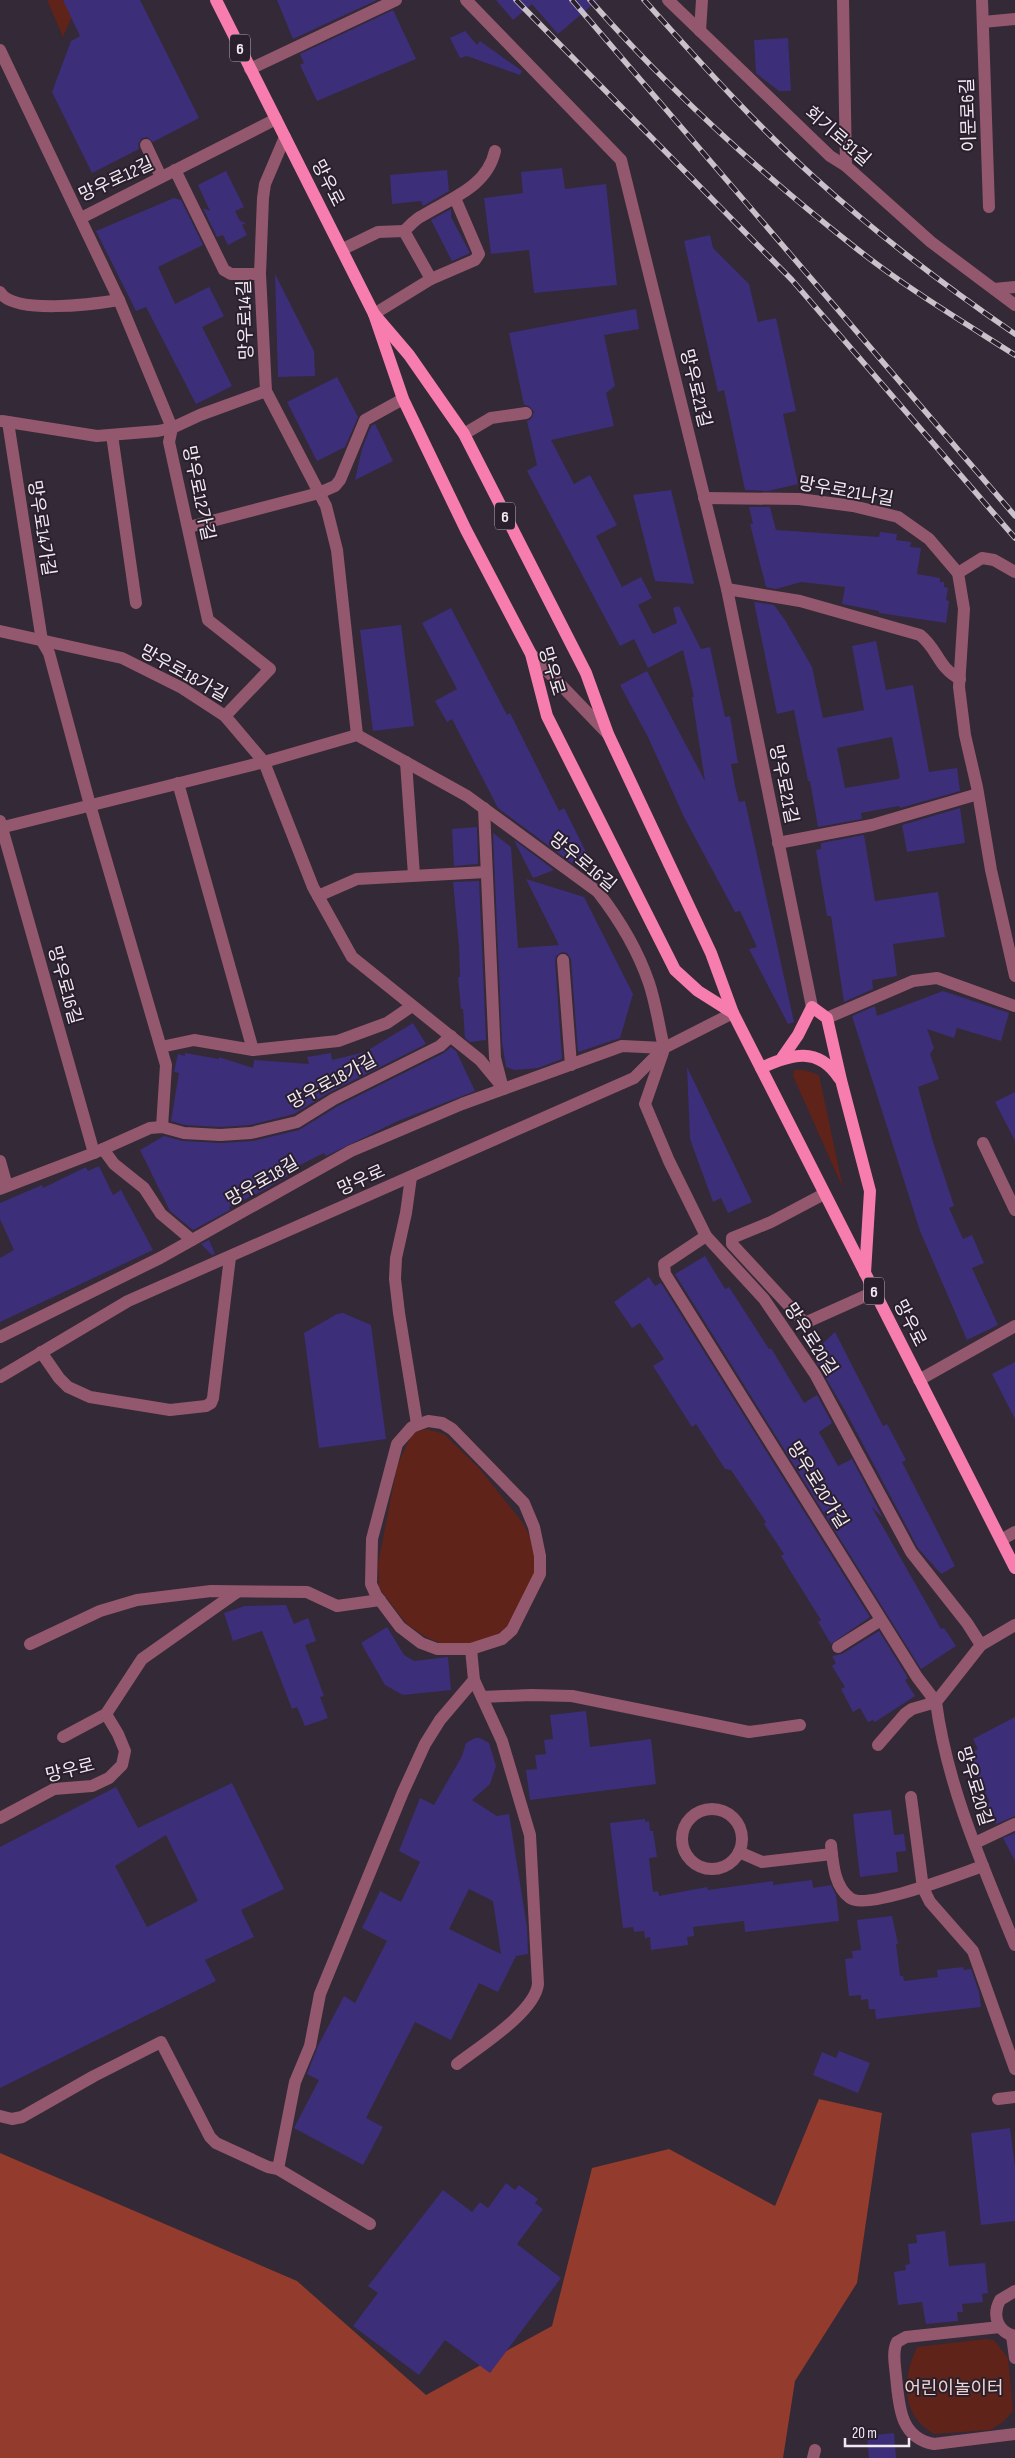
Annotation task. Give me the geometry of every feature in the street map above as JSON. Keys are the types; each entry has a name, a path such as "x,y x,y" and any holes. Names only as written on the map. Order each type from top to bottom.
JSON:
{"main road":[{"name":"망우로","path":"216,0 374,314 403,399 466,530 531,654 547,716 675,970 698,991 733,1013"},
{"name":"망우로","path":"374,314 409,355 464,434 586,673 608,734 712,953 733,1013 1015,1568"},
{"path":"782,1058 798,1035 812,1008 827,1018 840,1080 870,1191 865,1273"},
{"path":"761,1068 782,1058 812,1056 822,1058 831,1066 840,1080"}],"street":[{"path":"250,69 396,0"},
{"name":"망우로21길","path":"466,0 621,160 727,589 812,1008"},
{"name":"회기로31길","path":"668,0 830,156 846,166 931,242 1015,305"},
{"path":"700,31 702,0"},
{"path":"843,0 847,129 846,166"},
{"name":"이문로6길","path":"982,0 989,207"},
{"path":"983,22 1015,19"},
{"name":"망우로12길","path":"0,50 81,218 276,119"},
{"name":"망우로14길","path":"285,137 265,184 260,274 266,391 326,506 337,550 357,736"},
{"path":"146,145 160,178"},
{"path":"342,249 378,232 404,231 420,217 455,198 480,181 492,163 495,151"},
{"path":"175,170 224,270 231,274 260,274"},
{"path":"374,314 431,279 475,260 479,254 455,198"},
{"name":"망우로12가길","path":"81,218 119,300 172,428 169,442 208,620 270,669 225,716"},
{"path":"404,231 431,279"},
{"path":"994,289 1015,286"},
{"path":"0,292 3,298 14,303 84,305 119,300"},
{"name":"망우로14가길","path":"42,640 4,421 98,436 112,435 172,428 200,415 266,391"},
{"path":"189,527 319,493 335,486 340,480 365,420 403,399"},
{"path":"464,434 490,418 526,413"},
{"path":"112,435 136,603"},
{"name":"망우로21나길","path":"704,498 799,499 853,506 898,518 929,539 958,573"},
{"path":"1015,572 994,560 982,558 958,573 964,609 960,679 966,735 990,870 1015,976"},
{"path":"727,589 800,601 920,635 927,641 945,670 960,679"},
{"name":"망우로18가길","path":"0,631 122,658 182,688 225,716 264,762 318,896 352,957 480,1060 504,1089"},
{"path":"42,640 49,654 90,805 166,1065 162,1127"},
{"path":"531,654 608,734"},
{"name":"망우로16길","path":"98,1151 1,825 264,762 357,736 406,762 484,808 598,892 611,909 649,983 664,1048"},
{"path":"406,762 414,875"},
{"path":"178,783 254,1050"},
{"name":"망우로21길","path":"778,843 872,825 978,794"},
{"path":"484,808 495,1058 504,1089"},
{"path":"318,896 357,879 486,872"},
{"path":"564,960 571,1065"},
{"path":"827,1018 913,981 937,978 1015,1006"},
{"name":"망우로18가길","path":"160,1047 194,1040 254,1050 338,1041 387,1023 412,1006"},
{"name":"망우로","path":"0,1377 128,1301 634,1078 664,1048 733,1013"},
{"name":"망우로18가길","path":"98,1151 150,1128 162,1127 184,1133 220,1135 251,1133 297,1122 334,1099 440,1046 451,1036"},
{"name":"망우로18길","path":"0,1337 192,1240 351,1151 462,1104 622,1046 664,1048"},
{"name":"망우로20길","path":"664,1048 645,1104 706,1236 764,1299 815,1374 911,1552 967,1623 981,1645"},
{"path":"983,1142 1015,1210"},
{"path":"0,1161 4,1187 98,1151 144,1188 161,1214 192,1240"},
{"path":"410,1177 406,1213 396,1258 396,1279 399,1313 417,1424"},
{"path":"824,1194 771,1222 732,1238 732,1244 803,1321 807,1322 874,1292"},
{"name":"망우로20가길","path":"706,1236 664,1264 665,1274 917,1677 936,1702"},
{"path":"41,1352 59,1378 68,1386 90,1397 161,1409 182,1410 206,1406 211,1403 213,1398 230,1257"},
{"path":"919,1380 1015,1326"},
{"path":"435,1421 452,1429 524,1503 536,1535 540,1556 540,1574 512,1630 502,1639 471,1649 437,1649 421,1643 400,1627 371,1584 372,1539 397,1444 405,1433 417,1424 435,1421"},
{"path":"1001,1540 1015,1532"},
{"path":"30,1644 115,1606 136,1600 211,1591 307,1592 337,1606 380,1600"},
{"path":"63,1737 106,1714 142,1659 236,1592"},
{"path":"838,1647 881,1620"},
{"path":"878,1745 905,1714 912,1709 936,1702 981,1645 1015,1625"},
{"path":"457,2064 529,2006 537,1992 538,1984 530,1836 502,1741 474,1680 471,1649"},
{"path":"278,2169 295,2082 310,2046 320,1994 403,1792 425,1744 440,1720 474,1680"},
{"path":"482,1697 572,1696 749,1732 800,1725"},
{"name":"망우로20길","path":"936,1702 939,1729 958,1796 974,1843 1015,1945"},
{"name":"망우로","path":"0,1818 54,1789 92,1786 109,1778 122,1765 125,1751 118,1734 106,1714"},
{"path":"911,1796 923,1888 926,1896 973,1951 1015,2069"},
{"path":"709,1809 728,1814 740,1829 742,1839 739,1852 729,1865 720,1869 700,1868 691,1862 683,1850 682,1835 685,1825 691,1817 709,1809"},
{"path":"974,1843 1015,1824"},
{"path":"739,1852 762,1862 831,1849 836,1878 844,1891 854,1900 923,1888 983,1866"},
{"path":"0,2116 12,2119 22,2117 94,2076 161,2042 210,2137 216,2143 268,2167 278,2169 370,2224"},
{"path":"998,2099 1015,2097"},
{"path":"1015,2291 1005,2295 996,2306 995,2313 1000,2327 1014,2336 1015,2358"},
{"path":"1000,2327 906,2337 897,2342 894,2352 900,2415 913,2434 926,2443 934,2444 1015,2434"}],"green space":[{"path":"47,0 79,0 63,37"},
{"path":"794,1070 804,1070 819,1075 843,1188 793,1076"},
{"path":"427,1429 444,1434 479,1468 523,1523 535,1546 536,1573 507,1627 491,1639 479,1643 447,1646 424,1636 406,1623 379,1588 378,1564 397,1466 412,1433"},
{"name":"어린이놀이터","path":"985,2339 994,2340 1008,2358 1013,2411 1003,2422 990,2430 934,2434 923,2426 915,2416 907,2395 909,2371 917,2347"}],"shaded area":[{"path":"819,2099 882,2113 857,2283 795,2381 783,2458 0,2458 0,2153 297,2281 426,2395 552,2326 592,2168 669,2149 775,2206"}],"building":[{"path":"63,0 140,0 199,118 153,142 147,137 142,138 138,144 139,149 92,173 52,92 71,41 80,36"},
{"path":"277,0 377,0 293,39"},
{"path":"496,0 598,0 558,34 532,4 513,20"},
{"path":"393,10 416,59 317,101 300,65 304,63 300,54"},
{"path":"465,31 477,45 480,41 522,71 520,75 467,56 460,58 450,38"},
{"path":"788,38 791,91 779,91 756,73 754,40"},
{"path":"562,168 565,189 606,184 617,285 534,293 529,250 491,254 484,198 523,193 521,172"},
{"path":"447,170 449,191 423,206 421,201 392,204 390,175"},
{"path":"226,171 244,207 235,211 240,221 246,223 242,225 247,235 228,245 223,235 217,237 203,208 210,211 198,185"},
{"path":"174,198 181,200 203,245 158,267 175,304 209,287 224,316 202,327 232,386 196,404 146,307 136,311 96,231"},
{"path":"451,209 451,217 470,253 452,261 431,220"},
{"path":"710,235 713,248 749,284 758,322 776,318 796,411 783,414 798,484 768,491 745,490 724,390 718,392 684,241"},
{"path":"275,274 314,351 315,376 278,377"},
{"path":"636,309 639,329 604,335 615,386 606,393 614,426 551,440 574,484 590,475 617,525 596,536 622,587 641,577 652,598 638,605 653,634 677,623 673,608 679,606 701,649 710,647 725,717 730,716 738,763 731,764 735,786 739,802 745,801 794,1022 788,1024 749,949 757,947 740,911 735,912 684,817 648,737 620,685 647,671 705,781 692,697 694,697 683,650 648,668 634,639 620,646 527,471 537,465 527,421 531,419 534,412 529,406 524,405 509,333"},
{"path":"337,377 358,417 345,447 317,461 287,402"},
{"path":"375,424 393,461 355,480 362,449 371,426"},
{"path":"671,490 694,584 655,581 633,495"},
{"path":"749,507 770,507 776,530 879,537 880,532 897,534 896,540 911,542 910,547 921,548 917,574 940,578 940,582 944,582 944,587 948,588 946,600 949,601 946,623 879,613 879,611 842,604 845,587 801,582 776,589 766,587 750,524 753,524"},
{"path":"754,602 774,605 785,620 812,667 823,718 864,710 852,646 876,641 886,690 913,685 929,772 957,768 960,791 900,808 899,806 861,813 862,819 818,827 794,710 777,714","holes":["892,737 900,777 898,779 845,788 837,748"]},
{"path":"451,608 507,715 510,713 559,811 564,808 589,858 573,864 498,808 452,719 447,722 435,701 457,689 422,623"},
{"path":"401,625 414,726 373,731 360,630"},
{"path":"960,808 965,843 907,852 902,825"},
{"path":"477,827 478,864 454,866 452,829"},
{"path":"493,833 511,847 518,948 559,945 526,879 584,897 633,994 620,1038 578,1052 571,959 567,953 562,952 556,956 555,961 562,1059 538,1068 515,1070 506,1067 502,1042"},
{"path":"864,835 875,901 938,892 945,937 893,944 897,976 872,980 873,989 844,1002 831,916 827,916 816,850 821,849 821,843"},
{"path":"514,840 554,870 533,878"},
{"path":"479,881 486,1040 470,1042 465,1038 463,1009 461,1009 458,977 460,977 459,946 453,882"},
{"path":"943,991 1009,1013 1001,1041 957,1028 954,1038 927,1029 934,1048 930,1054 939,1079 918,1087 933,1142 954,1206 949,1208 963,1239 972,1235 984,1263 972,1268 998,1325 967,1340 920,1231 852,1016 875,1006 877,1016"},
{"path":"413,1023 426,1044 330,1092 294,1114 250,1125 220,1127 185,1125 171,1121 179,1073 174,1072 178,1054 185,1056 185,1053 219,1059 219,1057 253,1068 254,1060 309,1064 307,1057 331,1053 332,1060 365,1052"},
{"path":"451,1047 456,1051 475,1091 398,1121 326,1156 324,1153 286,1172 288,1176 229,1207 230,1210 193,1230 170,1211 140,1150 164,1136 183,1141 221,1143 253,1141 299,1130 338,1106 444,1053"},
{"path":"687,1067 752,1202 728,1213 721,1198 713,1202 690,1139"},
{"path":"1015,1092 1015,1141 995,1102"},
{"path":"99,1166 113,1195 121,1190 153,1250 0,1322 0,1258 14,1250 0,1219 0,1203 42,1185 43,1188 86,1167 88,1171"},
{"path":"209,1240 215,1254 212,1255 201,1244"},
{"path":"705,1256 725,1289 729,1287 769,1349 771,1348 804,1403 817,1395 832,1423 819,1432 838,1466 852,1459 883,1518 871,1506 941,1629 944,1628 956,1646 921,1669 675,1274"},
{"path":"649,1277 655,1286 661,1283 870,1617 831,1644 818,1622 821,1620 781,1556 784,1554 764,1524 766,1522 731,1470 725,1469 696,1424 692,1427 653,1366 664,1359 640,1323 632,1328 614,1302"},
{"path":"343,1313 371,1325 386,1439 319,1448 304,1333 337,1314"},
{"path":"835,1332 883,1426 887,1424 906,1460 902,1462 955,1566 941,1574 918,1548 847,1414 812,1354"},
{"path":"1015,1362 1015,1419 992,1374"},
{"path":"286,1605 294,1624 308,1618 316,1641 305,1645 324,1696 320,1697 328,1718 305,1726 297,1707 292,1709 262,1631 233,1641 224,1613 245,1606"},
{"path":"387,1627 404,1655 414,1661 448,1657 451,1690 403,1695 385,1685 361,1643"},
{"path":"879,1631 908,1678 905,1680 915,1696 875,1722 873,1720 868,1722 860,1708 853,1712 841,1689 845,1687 832,1666 836,1663 832,1656 842,1654"},
{"path":"586,1711 590,1747 651,1739 656,1784 530,1800 526,1770 537,1769 535,1755 546,1754 544,1740 553,1739 550,1715"},
{"path":"1015,1717 1015,1816 996,1824 986,1804 990,1802 967,1755 978,1749 973,1739"},
{"path":"475,1738 480,1738 489,1743 496,1766 490,1784 472,1800 497,1816 509,1814 527,1927 528,1954 516,1956 498,1992 479,1983 451,2040 415,2022 366,2118 383,2127 363,2165 294,2128 319,2080 307,2074 318,2046 344,1996 355,2003 387,1941 362,1928 380,1891 401,1902 420,1862 399,1851 420,1798 434,1805 462,1756 466,1743","holes":["469,1889 493,1901 501,1954 449,1929"]},
{"path":"232,1783 284,1889 241,1910 254,1937 205,1960 216,1981 0,2088 0,1847 116,1787 138,1828","holes":["166,1835 198,1901 147,1927 115,1866"]},
{"path":"891,1810 894,1835 904,1834 906,1851 896,1852 898,1872 860,1877 853,1814"},
{"path":"645,1819 645,1822 649,1821 650,1831 653,1831 657,1857 649,1858 653,1892 658,1891 659,1896 707,1887 708,1890 773,1881 773,1885 812,1880 813,1888 831,1885 836,1895 839,1921 745,1932 744,1921 693,1927 694,1936 687,1937 688,1945 651,1950 650,1937 645,1938 644,1931 634,1932 633,1927 623,1928 610,1823"},
{"path":"1015,1833 1015,1861 1003,1838"},
{"path":"892,1916 898,1944 896,1944 900,1976 903,1976 904,1981 938,1977 937,1970 963,1967 964,1970 971,1969 979,1992 981,2007 876,2019 875,2009 869,2009 868,1999 861,2000 861,1995 849,1996 845,1959 853,1958 852,1951 861,1950 857,1920"},
{"path":"839,2051 870,2063 858,2093 813,2075 822,2052 836,2058"},
{"path":"1010,2128 1015,2167 1015,2221 981,2225 971,2133"},
{"path":"506,2183 515,2190 519,2185 538,2199 535,2203 543,2209 517,2244 561,2278 490,2373 445,2340 419,2375 353,2326 378,2293 368,2286 443,2190 472,2212 480,2202 488,2208"},
{"path":"945,2231 949,2266 985,2263 988,2293 982,2294 983,2302 962,2304 963,2312 957,2312 958,2321 926,2324 922,2302 898,2305 894,2272 906,2270 905,2265 910,2264 908,2244 917,2243 916,2235"},
{"path":"894,2433 896,2458 869,2458 867,2436"}],"railway":[{"path":"516,0 792,280 1015,538"},
{"path":"572,0 1015,516"},
{"path":"590,0 683,98 749,159 817,217 891,275 1015,355"},
{"path":"644,0 749,114 815,178 912,259 1015,334"}]}
